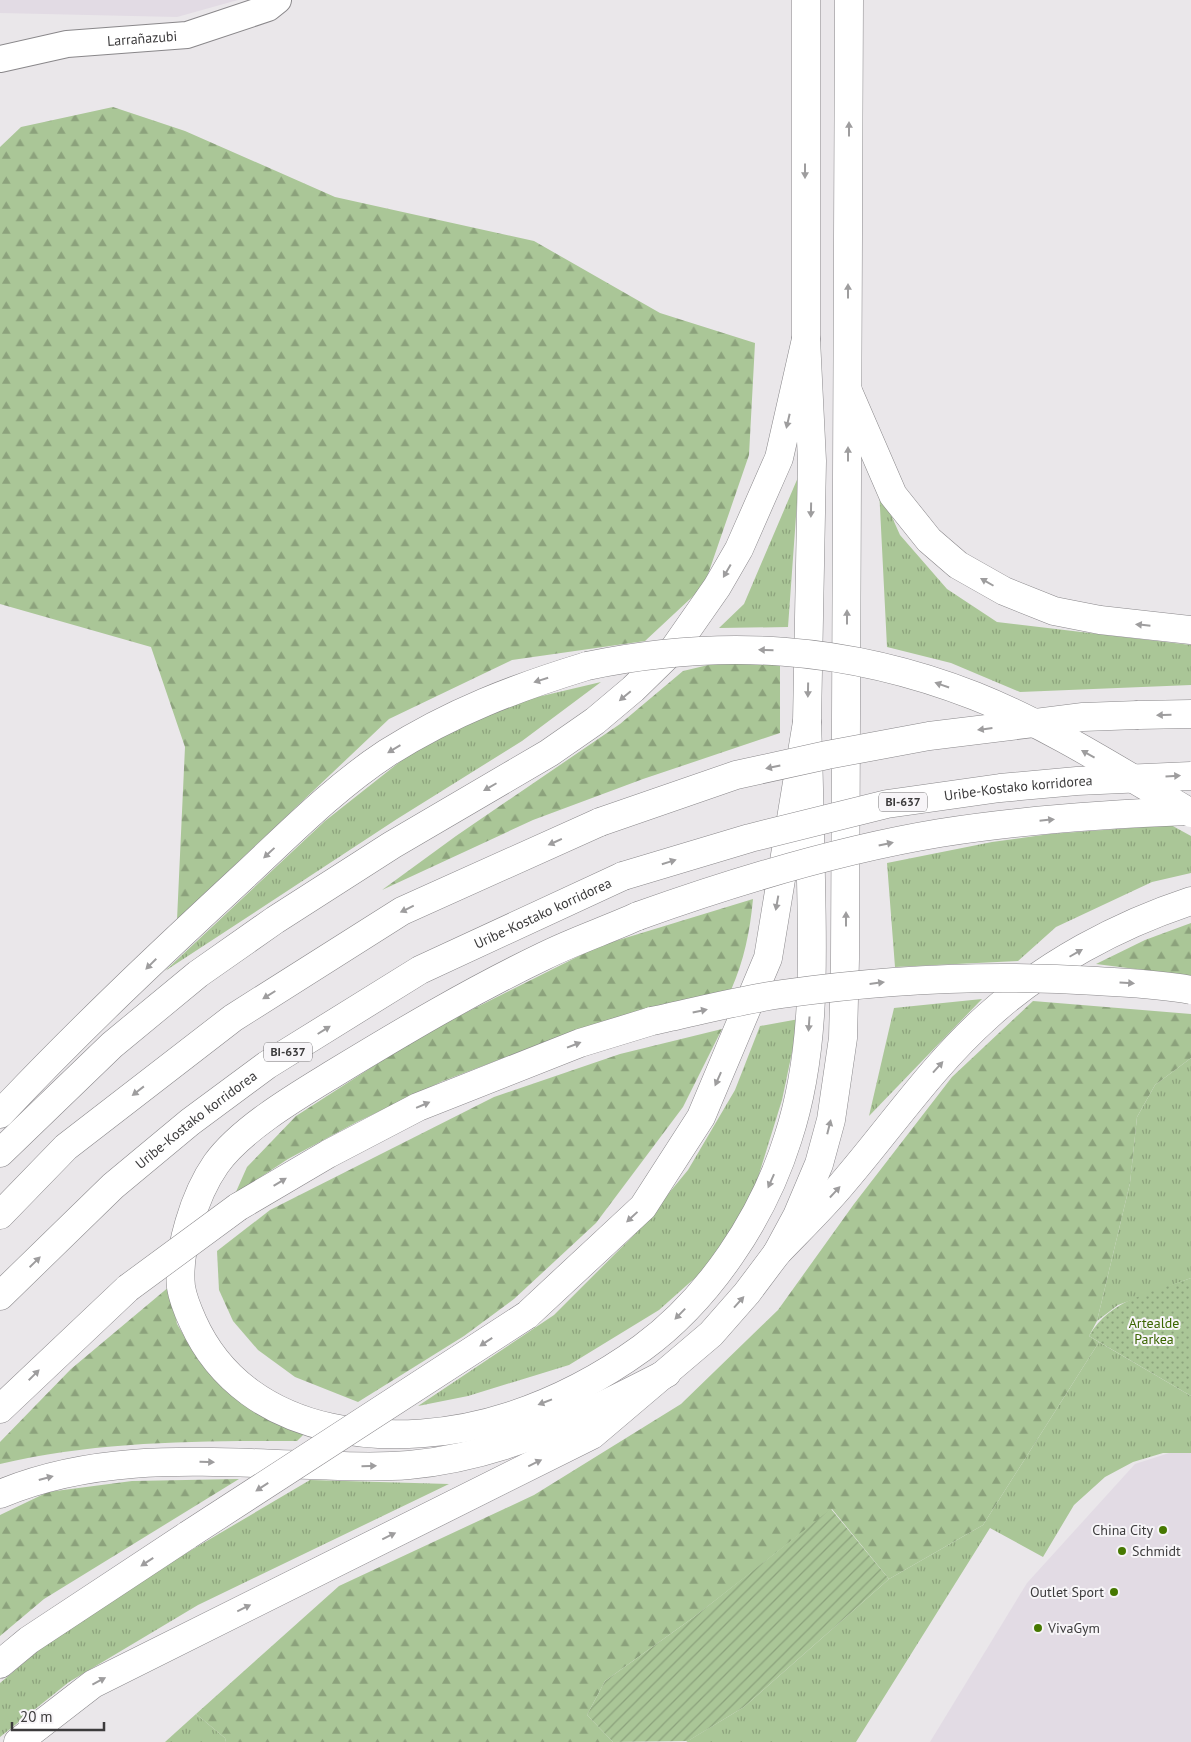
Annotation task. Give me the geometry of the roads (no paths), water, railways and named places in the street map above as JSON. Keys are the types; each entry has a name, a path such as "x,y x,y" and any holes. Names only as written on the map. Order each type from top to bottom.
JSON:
{"main road":[{"path":"799,0 805,72"},
{"path":"806,0 806,340 812,461 807,722 813,958 808,1035 800,1090 789,1137 763,1199 740,1240 711,1280 678,1316 643,1348 600,1376 548,1401 509,1416 456,1430 397,1435 364,1435 306,1421 274,1408 248,1393 219,1364 200,1339 185,1305 180,1284 183,1253 190,1218 203,1187 217,1163 238,1140 304,1092 406,1029 546,955 638,916 755,876 850,852 939,834 1107,814 1191,812"},
{"path":"18,1742 93,1684 592,1435 711,1334 748,1293 777,1253 797,1216 819,1164 831,1120 843,1038 845,959 849,0"},
{"path":"0,1153 112,1045 198,974 275,920 392,845 548,753 595,721 633,689 673,650 717,587 739,550 779,458 806,340"},
{"path":"848,391 893,494 929,540 958,565 1004,591 1054,610 1100,620 1191,630"},
{"path":"0,1114 169,945 306,819 378,760 428,729 479,703 587,666 630,657 727,649 791,651 872,664 918,676 1014,713 1191,812"},
{"path":"0,1215 66,1147 233,1018 402,911 600,822 736,775 827,755 929,736 1083,717 1191,714"},
{"path":"0,1664 29,1640 527,1315 643,1207 701,1117 768,958 807,722"},
{"name":"Uribe-Kostako korridorea","path":"0,1296 113,1186 190,1122 267,1065 420,970 623,876 750,838 887,804 1048,784 1191,776"},
{"path":"777,1253 842,1185 916,1090 957,1045 989,1014 1074,953 1137,921 1191,902"},
{"path":"0,1409 128,1288 238,1208 328,1154 418,1106 580,1042 652,1021 781,994 886,982 965,977 1075,980 1168,986 1191,990"},
{"path":"0,1494 25,1484 68,1472 163,1460 351,1466 408,1465 459,1457 509,1445 566,1424 667,1373"}],"street":[{"name":"Larrañazubi","path":"0,58 67,44 187,35 268,8 278,0"}],"place":[{"name":"China City","path":"1163,1530"},
{"name":"Schmidt","path":"1122,1551"},
{"name":"Outlet Sport","path":"1114,1592"},
{"name":"VivaGym","path":"1038,1628"}],"park label":[{"name":"Artealde Parkea","path":"1154,1332"}]}
